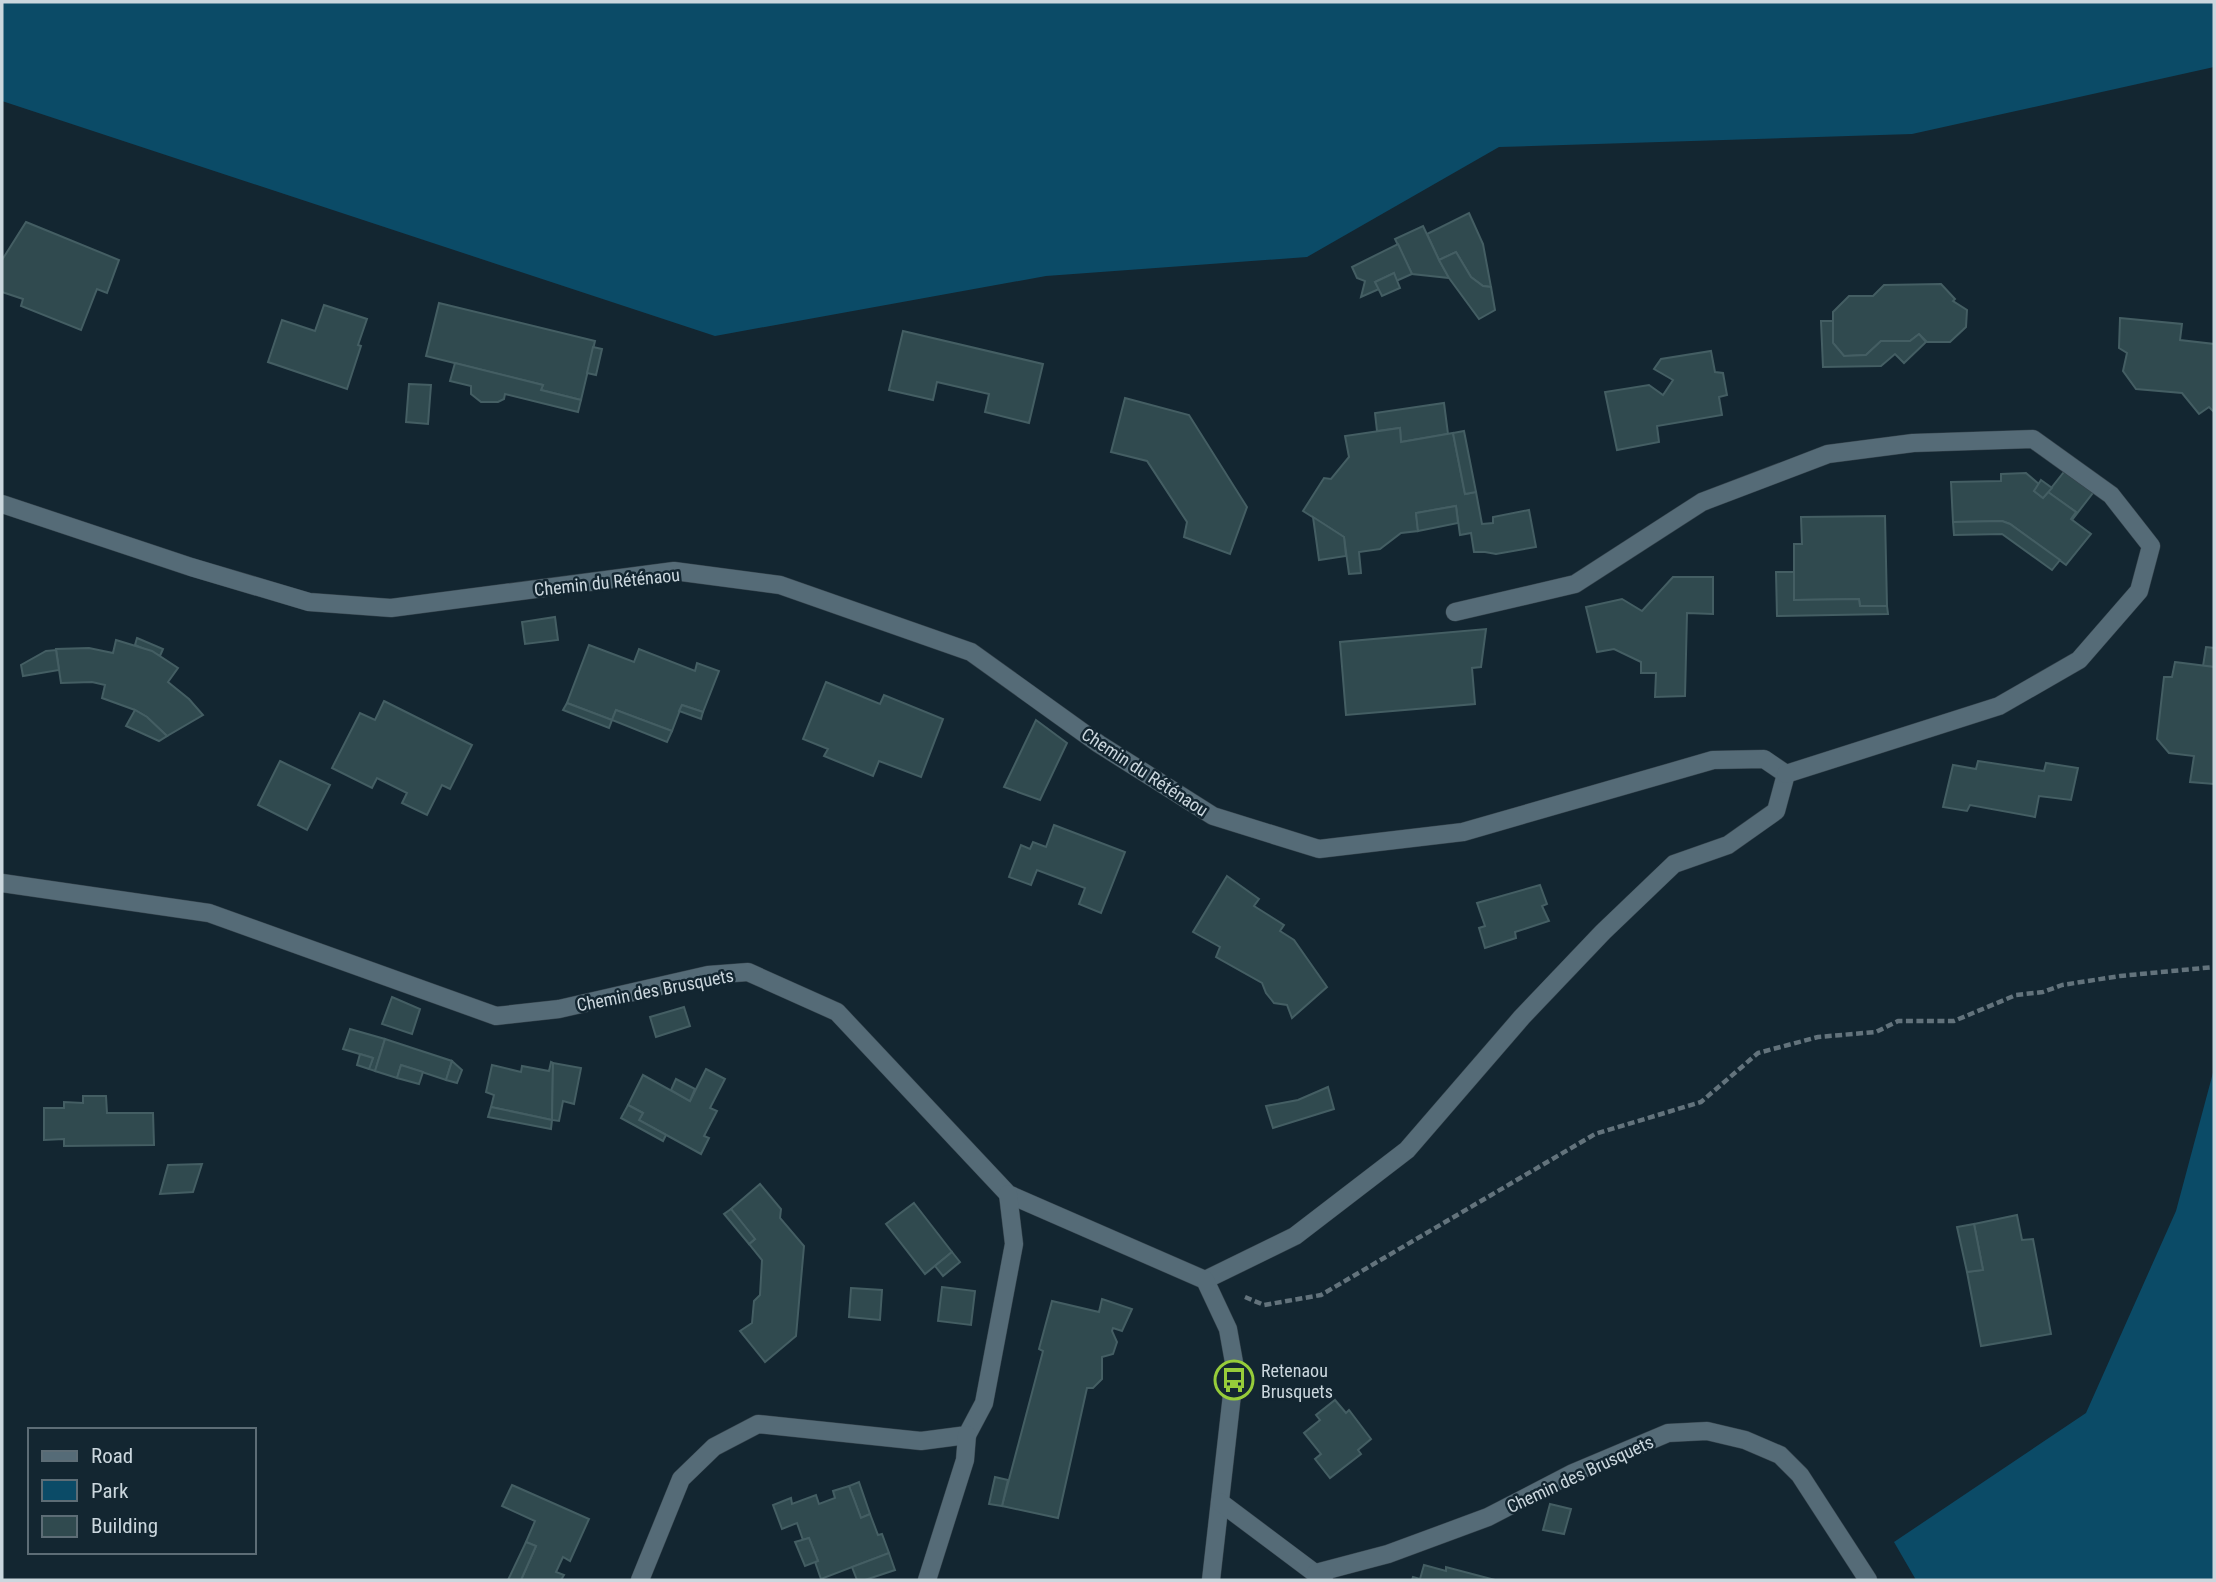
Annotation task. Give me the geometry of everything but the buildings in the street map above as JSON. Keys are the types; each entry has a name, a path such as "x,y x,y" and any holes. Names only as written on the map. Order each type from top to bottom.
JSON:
{"street":[{"path":"1211,1580 1236,1368 1228,1329 1205,1280 1295,1236 1407,1150 1521,1017 1603,932 1674,864 1728,845 1776,811 1786,774 1999,706 2079,660 2139,591 2151,546 2111,495 2033,439 1913,443 1828,454 1702,502 1575,584 1455,612"},
{"name":"Chemin du Réténaou","path":"2,504 191,567 309,602 391,608 674,571 780,585 971,652 1099,744 1213,816 1320,849 1463,832 1713,760 1764,759 1786,774"},
{"name":"Chemin des Brusquets","path":"2,883 209,913 496,1016 559,1009 708,975 748,972 837,1012 1008,1194 1205,1280"},
{"path":"927,1580 965,1460 967,1435 984,1404 1014,1244 1008,1194"},
{"path":"640,1580 681,1479 714,1447 758,1423 921,1441 967,1435"},
{"name":"Chemin des Brusquets","path":"1220,1502 1320,1577 1388,1555 1488,1517 1573,1473 1668,1433 1707,1432 1745,1440 1780,1455 1800,1475 1868,1580"}],"path":[{"path":"1205,1280 1264,1305 1321,1295 1595,1134 1701,1102 1758,1053 1818,1037 1876,1032 1898,1021 1954,1021 2016,995 2043,992 2062,985 2120,976 2214,967"}],"green space":[{"path":"2,2 2214,2 2214,67 1912,134 1499,147 1307,257 1046,276 715,336 2,101"},
{"path":"2214,1069 2214,1580 1916,1580 1894,1542 2086,1413 2176,1211"}],"place":[{"name":"Retenaou Brusquets","path":"1234,1380"}]}
